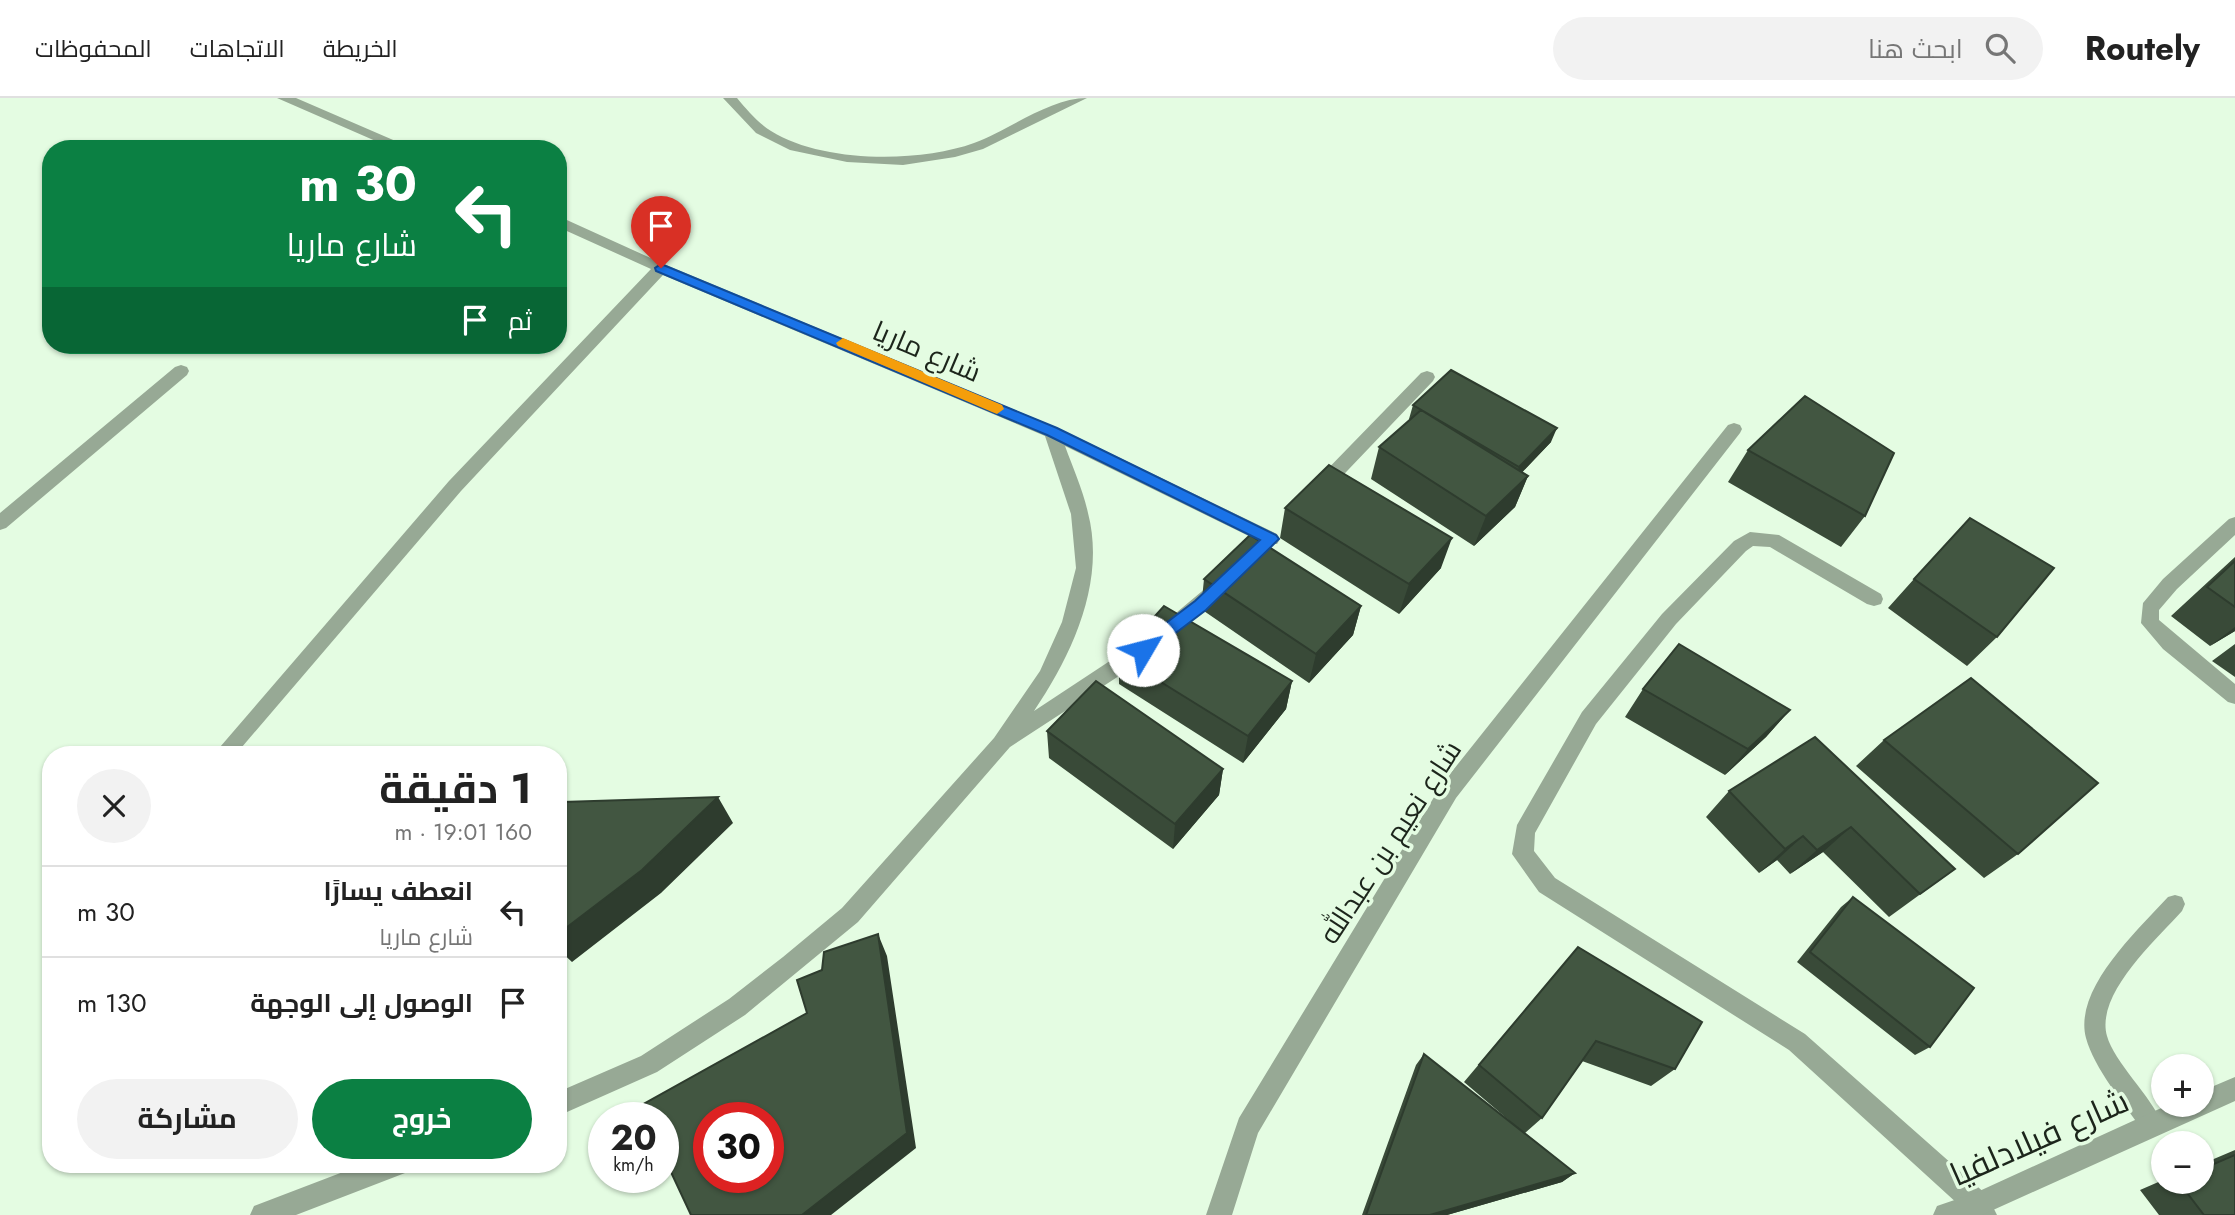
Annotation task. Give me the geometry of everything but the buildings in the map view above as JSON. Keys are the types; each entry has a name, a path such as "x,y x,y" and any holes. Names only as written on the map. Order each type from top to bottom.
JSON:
{"street":[{"path":"284,98 385,140"},
{"path":"730,98 748,120 772,137 843,159 886,160 954,153 977,147 1080,98"},
{"name":"شارع ماريا","path":"567,225 661,268 1052,432 1271,539"},
{"path":"231,746 455,486 661,268"},
{"path":"0,523 181,371"},
{"path":"1308,500 1427,377"},
{"name":"شارع نعيم بن عبدالله","path":"1219,1215 1248,1127 1449,791 1734,429"},
{"path":"567,1100 649,1064 737,1007 791,965 850,915 1001,744 1048,675 1071,621 1085,568 1080,514 1052,432"},
{"path":"2235,524 2170,584 2150,608 2150,623 2170,643 2235,696"},
{"path":"1874,599 1773,540 1750,539 1740,546 1669,619 1589,718 1524,832 1523,854 1547,884 1797,1042 1981,1210"},
{"path":"1001,744 1123,664 1201,606 1231,577"},
{"name":"شارع فيلادلفيا","path":"2214,1098 2235,1089"},
{"name":"شارع فيلادلفيا","path":"1946,1215 1981,1210 2166,1117"},
{"path":"263,1215 373,1173"}],"lane":[{"path":"2151,1123 2096,1038 2099,1001 2116,973 2175,904"}],"slow traffic":[{"path":"843,343 997,409"}],"route":[{"path":"661,268 1052,432 1271,539 1201,606 1143,650"}]}
